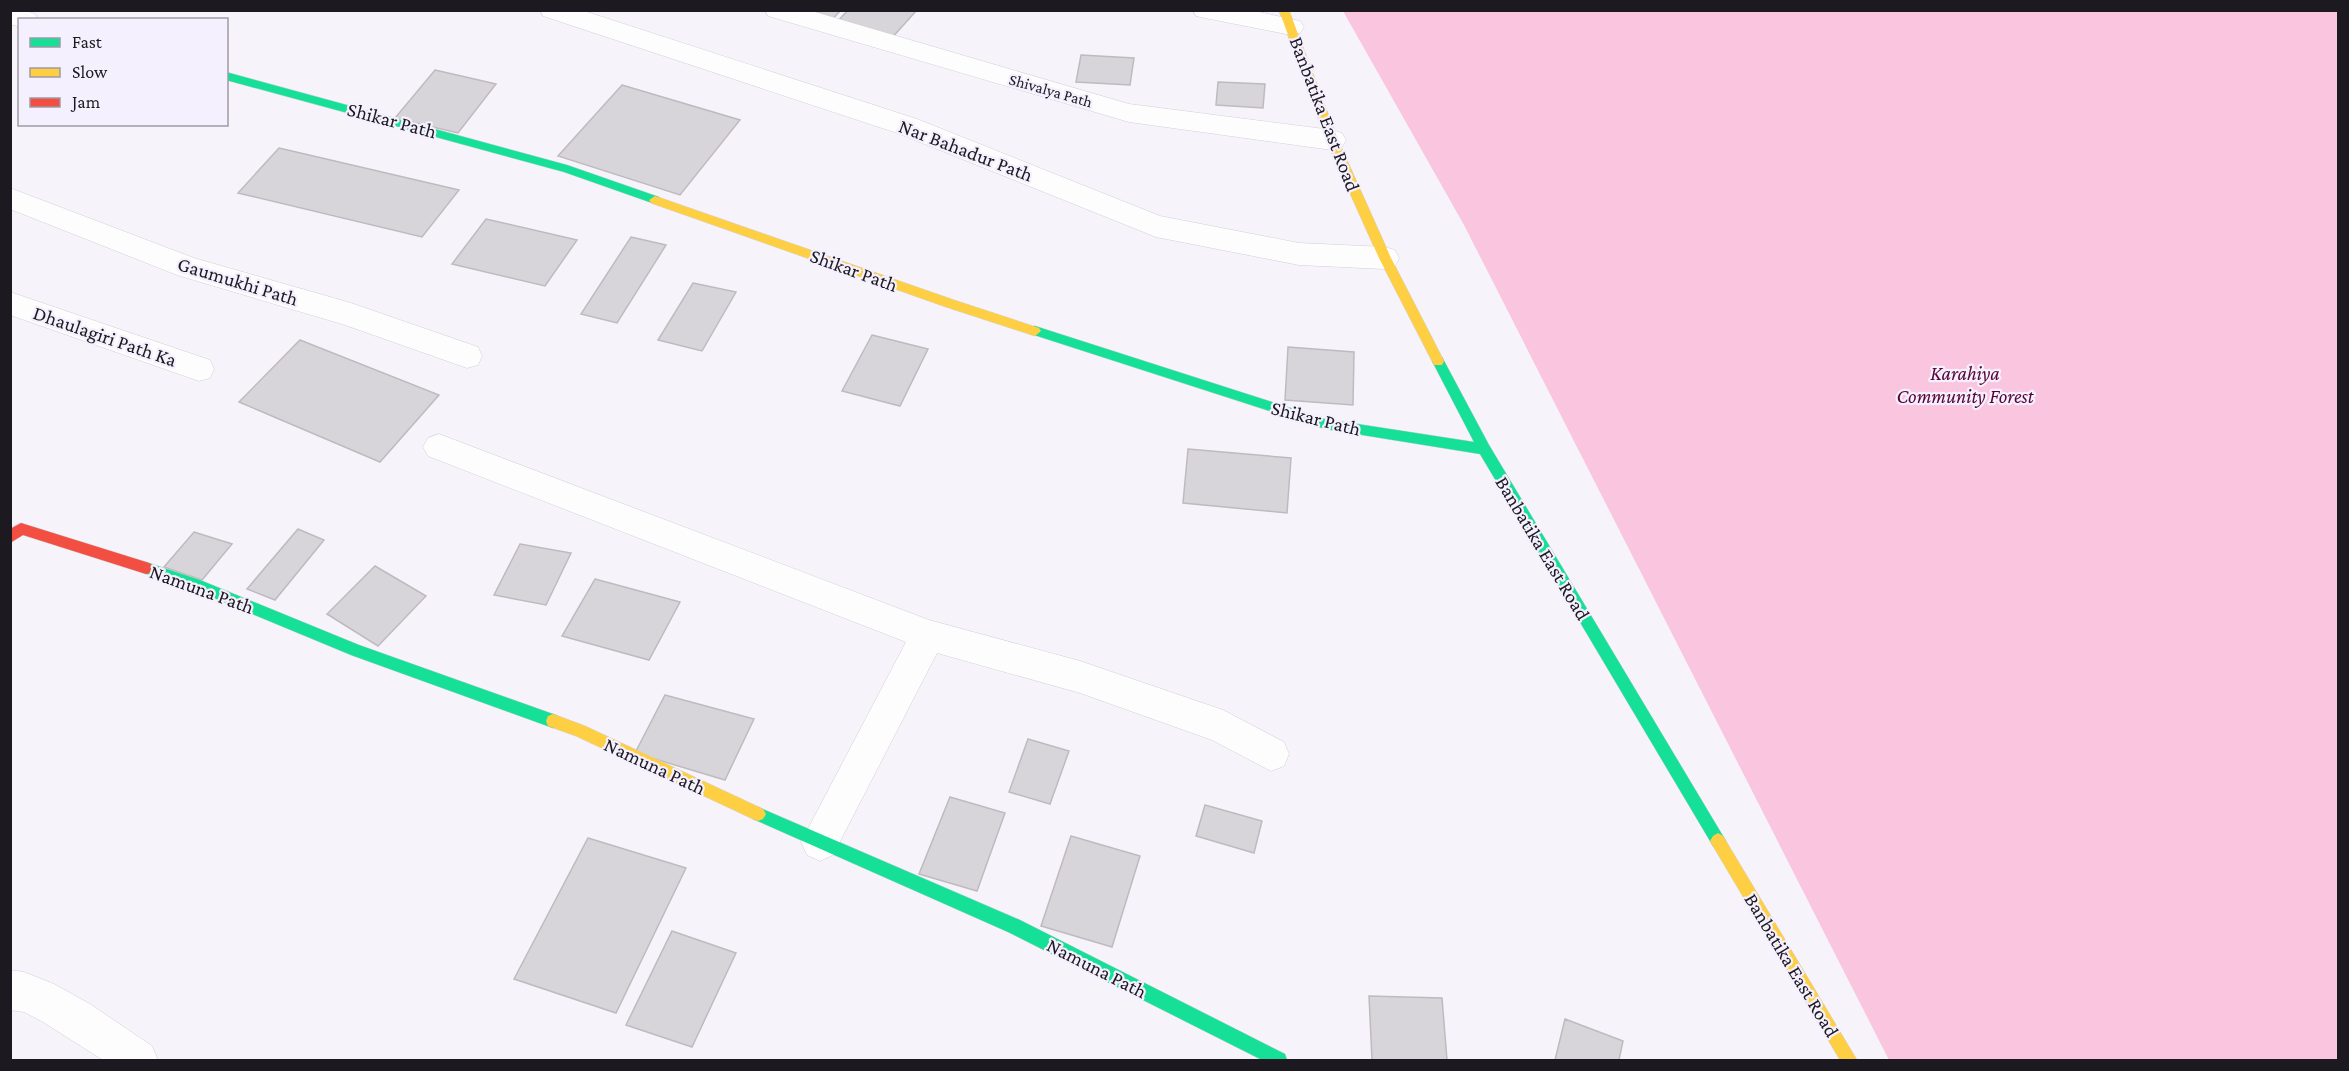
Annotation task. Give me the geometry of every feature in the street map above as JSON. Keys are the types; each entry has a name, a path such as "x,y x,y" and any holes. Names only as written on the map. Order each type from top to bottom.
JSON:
{"street":[{"name":"Nar Bahadur Path","path":"552,10 907,126 1156,226 1299,254 1385,258"},
{"name":"Shivalya Path","path":"777,10 1129,113 1332,140"},
{"path":"1205,10 1288,19"},
{"name":"Banbatika East Road","path":"1288,19 1332,140 1385,258 1484,449 1850,1060"},
{"name":"Shikar Path","path":"228,77 567,169 950,304 1325,424 1484,449"},
{"name":"Gaumukhi Path","path":"10,198 187,267 351,315 467,356"},
{"name":"Dhaulagiri Path Ka","path":"10,303 199,369"},
{"path":"439,447 928,635 1091,681 1223,727 1271,754"},
{"name":"Namuna Path","path":"14,530 195,584 356,650 580,731 820,842 1014,926 1279,1060"},
{"path":"820,842 928,635"},
{"path":"10,990 20,990 63,1011 138,1060"}],"green space":[{"name":"Karahiya Community Forest","path":"1343,11 2338,11 2338,1060 1889,1060 1464,225"}],"building":[{"path":"796,10 841,10 830,22"},
{"path":"848,10 917,10 889,41 837,22"},
{"path":"1081,55 1134,58 1130,85 1076,82"},
{"path":"435,70 496,84 458,133 395,118"},
{"path":"1218,82 1265,84 1263,108 1216,105"},
{"path":"622,85 740,120 680,195 558,156"},
{"path":"279,148 459,190 422,237 238,193"},
{"path":"486,219 577,240 545,286 452,264"},
{"path":"631,237 666,245 617,323 581,314"},
{"path":"693,283 736,292 702,351 658,340"},
{"path":"872,335 928,349 900,406 842,391"},
{"path":"300,340 439,395 380,462 239,402"},
{"path":"1288,347 1354,352 1353,405 1285,400"},
{"path":"1188,449 1291,458 1287,513 1183,503"},
{"path":"298,529 324,540 275,600 247,589"},
{"path":"194,532 232,544 202,580 164,567"},
{"path":"520,544 571,553 546,605 494,595"},
{"path":"375,566 426,596 378,646 327,614"},
{"path":"595,579 680,602 649,660 562,636"},
{"path":"665,695 754,719 725,780 635,753"},
{"path":"1028,739 1069,751 1050,804 1009,792"},
{"path":"950,797 1005,813 977,891 919,874"},
{"path":"1205,805 1262,821 1254,853 1196,836"},
{"path":"1071,836 1140,856 1112,947 1041,926"},
{"path":"588,838 686,868 616,1013 514,979"},
{"path":"672,931 736,953 692,1047 626,1025"},
{"path":"1369,996 1442,998 1447,1060 1372,1060"},
{"path":"1565,1019 1623,1041 1619,1060 1555,1060"}],"traffic: fast":[{"path":"228,77 567,169 655,200"},
{"path":"1035,331 1325,424 1484,449"},
{"path":"1438,361 1484,449 1718,841"},
{"path":"146,568 195,584 356,650 553,721"},
{"path":"758,814 1014,926 1279,1060"}],"traffic: slow":[{"path":"1284,10 1332,140 1385,258 1438,361"},
{"path":"655,200 950,304 1035,331"},
{"path":"553,721 580,731 758,814"},
{"path":"1718,841 1849,1060"}],"traffic: jam":[{"path":"10,537 21,529 146,568"}]}
